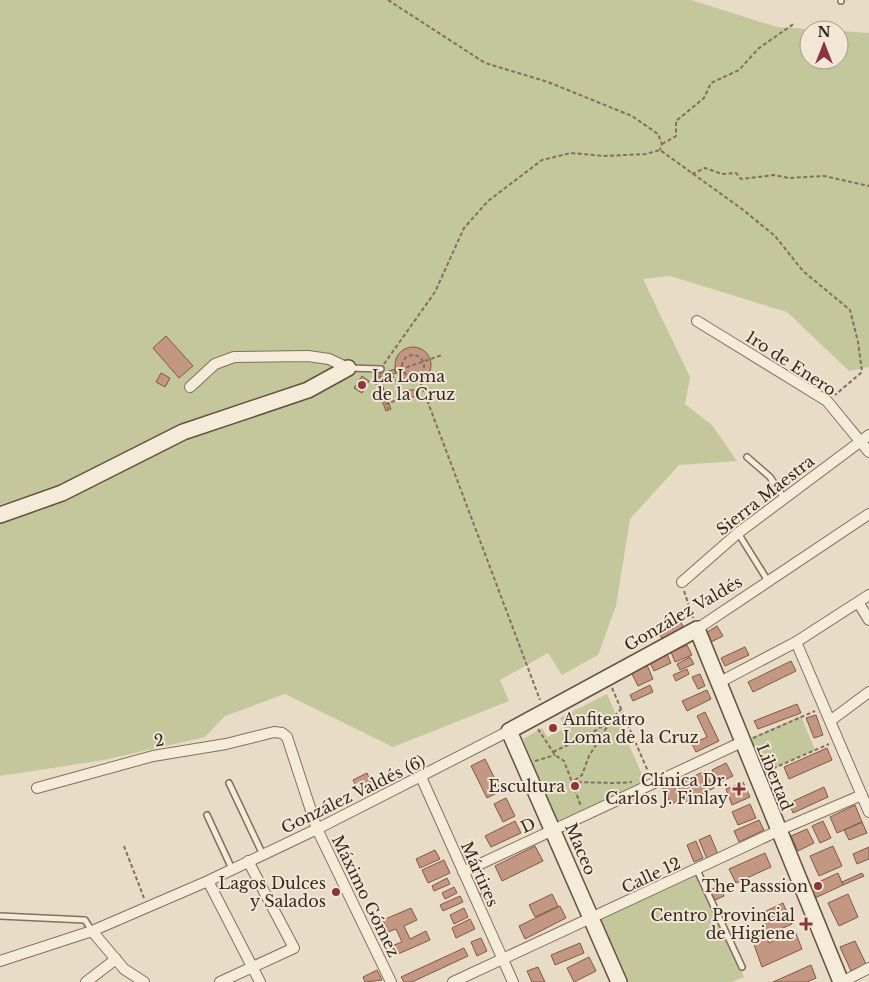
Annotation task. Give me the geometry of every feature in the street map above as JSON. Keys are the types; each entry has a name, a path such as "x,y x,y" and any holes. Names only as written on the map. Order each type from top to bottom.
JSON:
{"street":[{"name":"1ro de Enero","path":"697,321 827,401 869,452"},
{"path":"190,387 215,364 234,357 308,356 328,359 348,368"},
{"path":"0,515 62,493 183,432 308,390 348,368"},
{"name":"Sierra Maestra","path":"682,582 738,533 869,435"},
{"name":"González Valdés","path":"509,731 697,629 769,583 869,514"},
{"path":"718,683 796,642 869,595"},
{"path":"858,602 869,620"},
{"name":"Libertad","path":"697,629 755,776 841,982"},
{"path":"796,642 869,812"},
{"path":"830,721 869,692"},
{"name":"Maceo","path":"509,731 619,982"},
{"name":"González Valdés (6)","path":"0,961 92,931 208,881 317,829 509,731"},
{"name":"2","path":"37,788 153,756 226,744 274,732 282,732 287,737"},
{"name":"Máximo Gómez","path":"287,737 317,829 391,982"},
{"name":"D","path":"463,872 742,742"},
{"name":"Mártires","path":"421,777 513,982"},
{"name":"Calle 12","path":"453,982 862,794"},
{"path":"220,982 294,948 248,862"},
{"path":"208,881 260,982"},
{"path":"92,931 124,969 144,982"},
{"path":"86,982 116,959"},
{"path":"841,982 869,968"}],"lane":[{"path":"348,368 381,369"},
{"path":"747,457 770,476 784,499"},
{"path":"738,533 769,583"},
{"path":"229,783 263,855"},
{"path":"207,815 233,869"},
{"path":"697,870 742,967"},
{"path":"0,916 85,920 92,931"}],"path":[{"path":"388,0 485,63 548,82 632,116 658,134 662,144 660,150"},
{"path":"662,144 676,136 676,121 704,98 711,83 738,70 759,48 795,23"},
{"path":"381,369 435,292 464,228 488,201 542,160 571,152 604,156 629,155 660,150 742,209 775,236 802,271 850,310 858,342 862,372 827,401"},
{"path":"692,174 705,168 722,174 736,173 741,179 774,175 789,178 824,176 869,186"},
{"path":"415,354 424,362 423,372 418,376 410,377 402,369 402,361 407,355 415,354"},
{"path":"388,409 377,378 442,355"},
{"path":"386,404 400,399 400,387 390,373"},
{"path":"418,376 536,689"},
{"path":"682,582 697,629"},
{"path":"606,677 653,783"},
{"path":"742,742 824,707"},
{"path":"572,782 582,775 589,756 610,722 621,709"},
{"path":"553,752 593,734 610,722"},
{"path":"540,732 555,755 564,761 585,815"},
{"path":"755,776 838,740"},
{"path":"524,764 555,755"},
{"path":"572,782 602,784 634,782"},
{"path":"124,846 147,907"}],"green space":[{"path":"0,0 691,0 777,27 799,29 799,70 849,70 849,32 869,33 869,367 849,371 787,312 670,276 643,279 690,377 685,404 712,425 737,461 679,465 630,519 616,606 598,655 562,675 548,653 500,680 509,701 393,747 285,694 225,716 205,737 104,760 0,776"},
{"path":"607,694 643,777 640,787 558,822 523,739 542,728 547,737 565,728 560,718"},
{"path":"801,716 815,750 760,774 746,740"},
{"path":"696,875 744,977 732,982 626,982 601,919"}],"building":[{"path":"166,336 193,366 179,378 153,348"},
{"path":"413,347 420,348 426,352 430,358 430,372 426,378 420,382 413,383 406,382 400,378 396,372 395,365 396,358 400,352 406,348"},
{"path":"395,369 396,373 380,379 391,409 386,411 373,376"},
{"path":"161,373 170,378 165,387 156,382"},
{"name":"La Loma de la Cruz","path":"362,376 369,381 362,393 354,388"},
{"path":"403,390 416,390 416,396 408,399 408,396 403,396"},
{"path":"680,621 684,628 662,639 659,632"},
{"path":"717,626 723,636 709,643 704,634"},
{"path":"687,645 692,655 675,662 671,652"},
{"path":"745,647 749,655 725,666 721,658"},
{"path":"667,654 671,663 654,671 650,663"},
{"path":"690,657 694,664 680,670 677,664"},
{"path":"791,661 796,671 753,692 748,682"},
{"path":"647,665 653,679 638,686 631,672"},
{"path":"687,669 689,674 676,681 673,675"},
{"path":"700,674 705,686 698,689 692,677"},
{"path":"650,685 653,692 633,701 630,695"},
{"path":"707,690 711,699 687,711 682,701"},
{"path":"797,704 801,713 758,729 754,721"},
{"path":"705,712 719,741 696,752 692,744 707,737 697,716"},
{"path":"816,715 823,735 814,738 806,718"},
{"path":"827,748 832,760 789,779 784,767"},
{"path":"485,759 501,791 487,798 471,766"},
{"path":"726,763 733,776 718,783 712,770"},
{"path":"705,771 714,788 685,802 677,784"},
{"path":"367,773 372,785 359,791 353,780"},
{"path":"672,782 681,800 671,804 662,787"},
{"path":"743,782 750,797 732,805 726,789"},
{"path":"824,787 828,797 793,813 789,803"},
{"path":"506,798 515,816 503,822 494,804"},
{"path":"750,804 756,818 738,825 732,812"},
{"path":"855,805 862,822 837,833 830,817"},
{"path":"759,820 764,830 739,842 734,831"},
{"path":"515,821 521,833 491,847 485,836"},
{"path":"823,821 831,838 820,843 812,826"},
{"path":"862,822 867,833 849,840 844,830"},
{"path":"807,829 814,843 798,851 791,836"},
{"path":"710,835 718,854 707,859 699,840"},
{"path":"696,841 703,858 694,862 687,845"},
{"path":"535,846 543,861 502,881 495,866"},
{"path":"833,846 842,866 819,876 810,856"},
{"path":"869,847 869,859 857,864 853,854"},
{"path":"435,850 440,859 420,868 416,859"},
{"path":"471,850 474,856 463,861 460,855"},
{"path":"765,853 771,867 736,883 729,869"},
{"path":"444,860 450,873 428,883 422,870"},
{"path":"838,873 843,885 815,898 810,886"},
{"path":"862,873 864,876 843,885 842,882"},
{"path":"447,878 450,884 434,891 432,886"},
{"path":"485,878 493,894 482,900 474,884"},
{"path":"719,886 724,896 715,900 710,890"},
{"path":"454,887 457,893 445,899 442,893"},
{"path":"552,894 558,906 535,917 529,905"},
{"path":"848,894 858,917 839,926 828,903"},
{"path":"460,896 463,902 443,911 440,905"},
{"path":"783,903 792,924 767,935 758,915"},
{"path":"560,906 566,918 525,939 519,926"},
{"path":"411,908 417,920 404,926 410,939 426,931 430,940 398,954 394,945 402,942 396,929 388,932 383,920"},
{"path":"464,908 468,917 454,924 450,915"},
{"path":"470,919 475,929 456,938 452,928"},
{"path":"795,931 802,949 762,967 752,939 765,934 769,943"},
{"path":"481,938 487,951 477,956 471,942"},
{"path":"855,941 866,964 851,971 840,947"},
{"path":"580,943 584,953 555,965 551,955"},
{"path":"464,948 468,956 412,982 404,982 401,977"},
{"path":"589,957 596,971 574,982 567,968"},
{"path":"811,965 816,978 807,982 773,982"},
{"path":"538,967 545,982 532,982 527,971"},
{"path":"377,970 382,980 365,982 363,977"}],"place":[{"name":"La Loma de la Cruz","path":"362,385"},
{"name":"Anfiteatro Loma de la Cruz","path":"553,728"},
{"name":"Escultura","path":"575,786"},
{"name":"Clínica Dr. Carlos J. Finlay","path":"739,789"},
{"name":"The Passsion","path":"818,886"},
{"name":"Lagos Dulces y Salados","path":"336,892"},
{"name":"Centro Provincial de Higiene","path":"806,924"}]}
